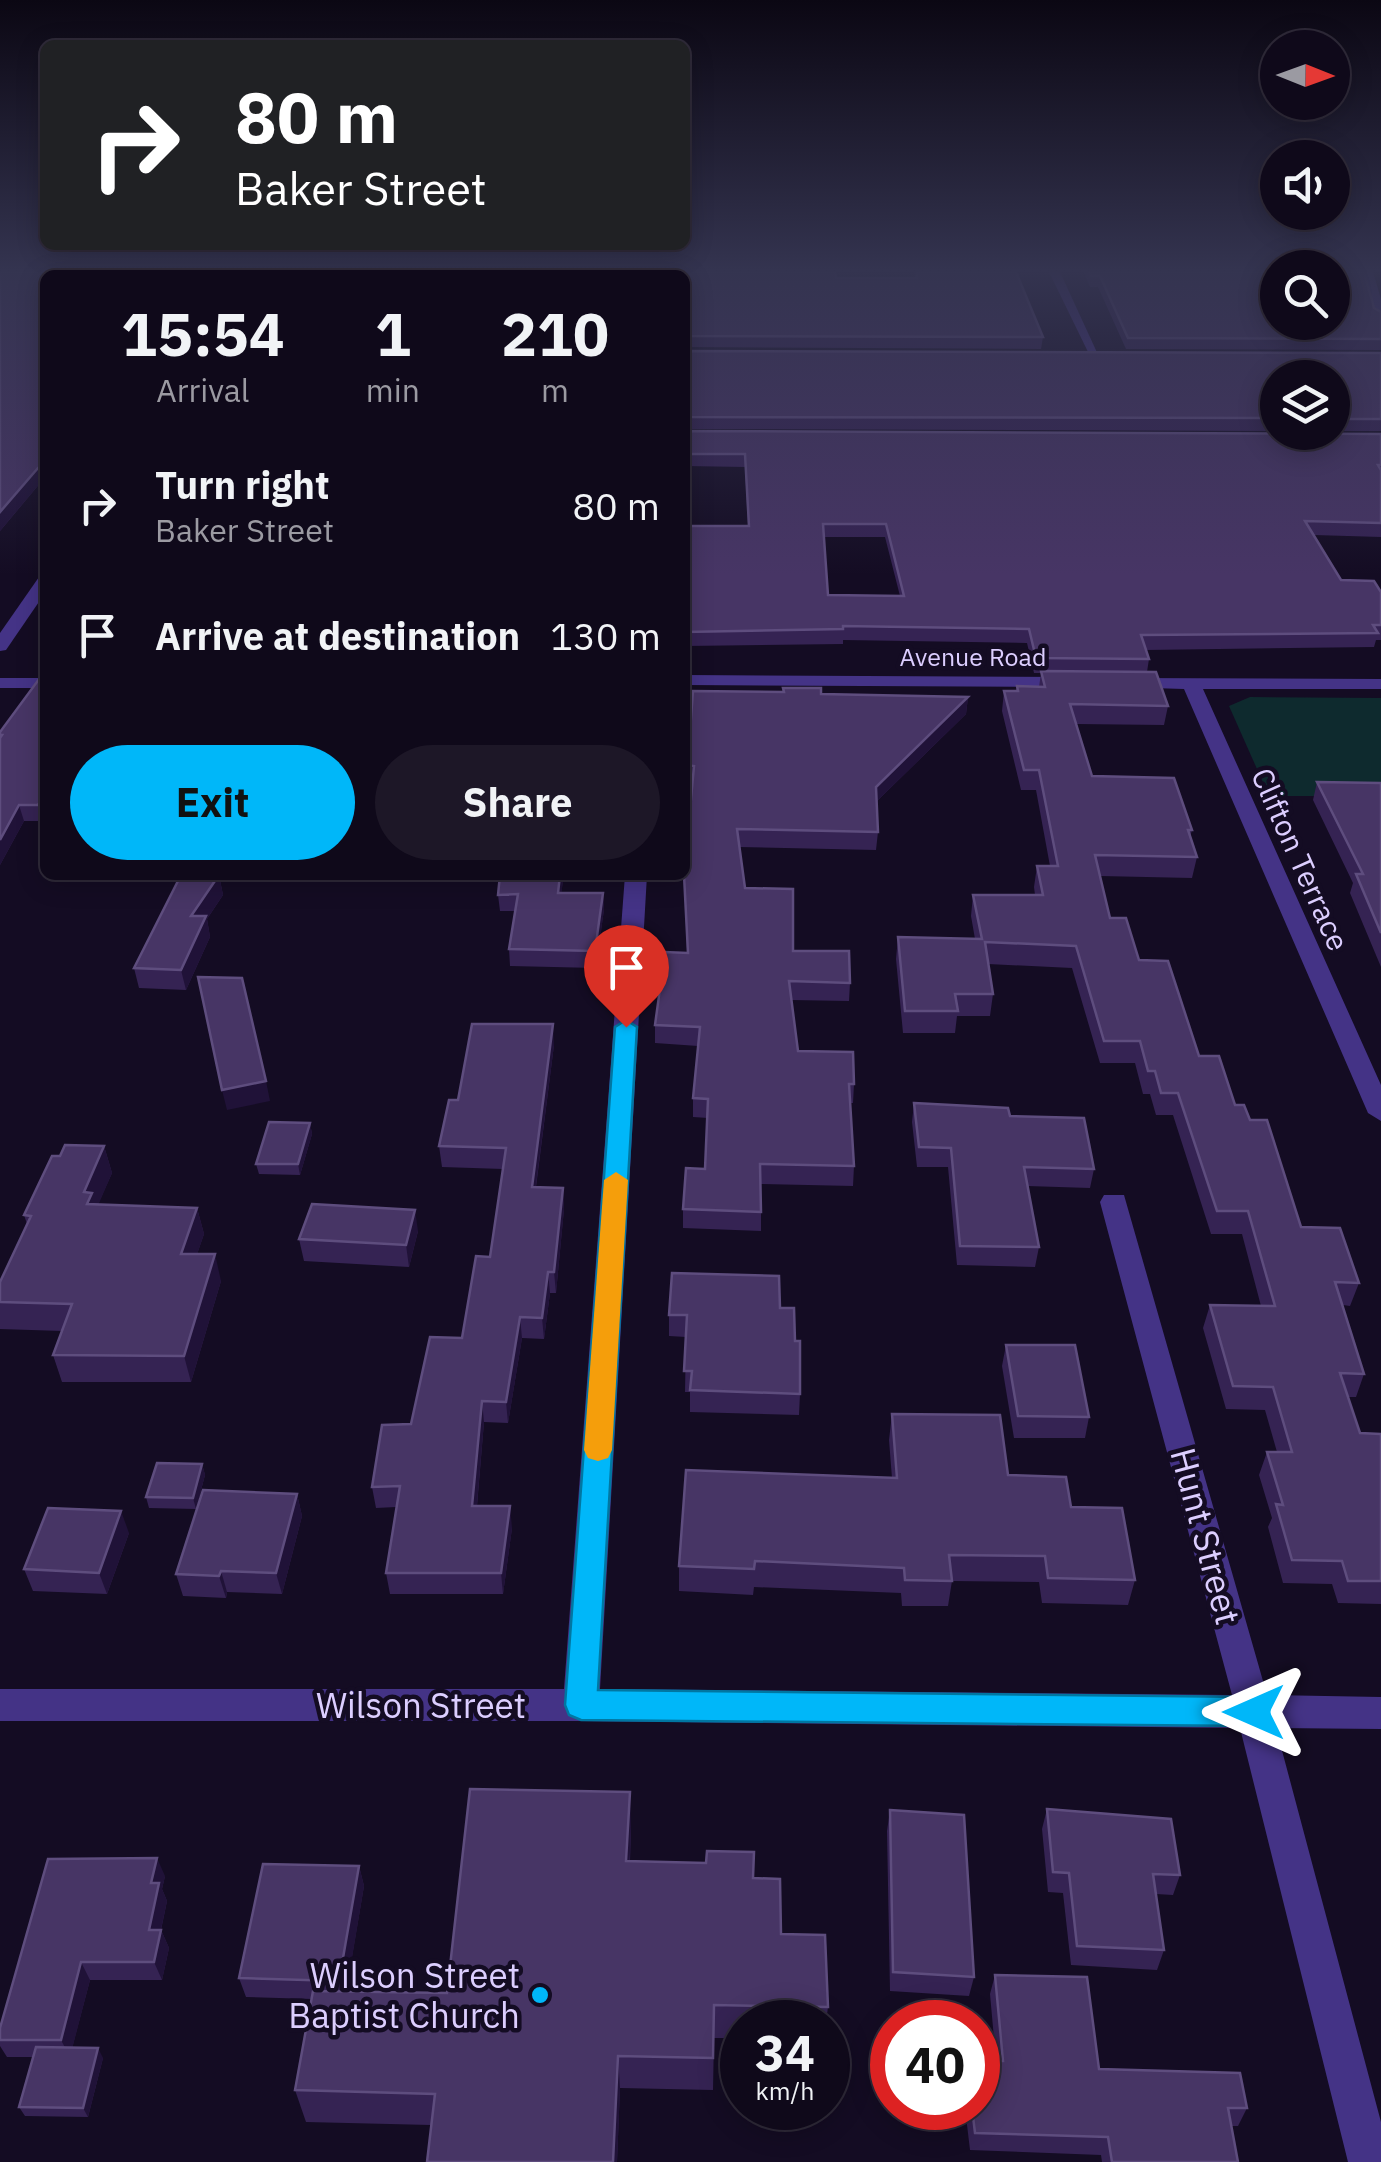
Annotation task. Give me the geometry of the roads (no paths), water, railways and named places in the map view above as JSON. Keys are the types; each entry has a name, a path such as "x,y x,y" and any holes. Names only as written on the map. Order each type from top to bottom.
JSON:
{"street":[{"path":"0,646 40,588"},
{"name":"Avenue Road","path":"690,680 1381,684"},
{"path":"0,682 40,683"},
{"name":"Clifton Terrace","path":"1190,683 1381,1113"},
{"path":"581,1705 636,880"},
{"name":"Hunt Street","path":"1114,1202 1254,1712 1370,2162"},
{"name":"Wilson Street","path":"0,1705 1381,1712"}],"place":[{"name":"Wilson Street Baptist Church","path":"540,1995"}]}
